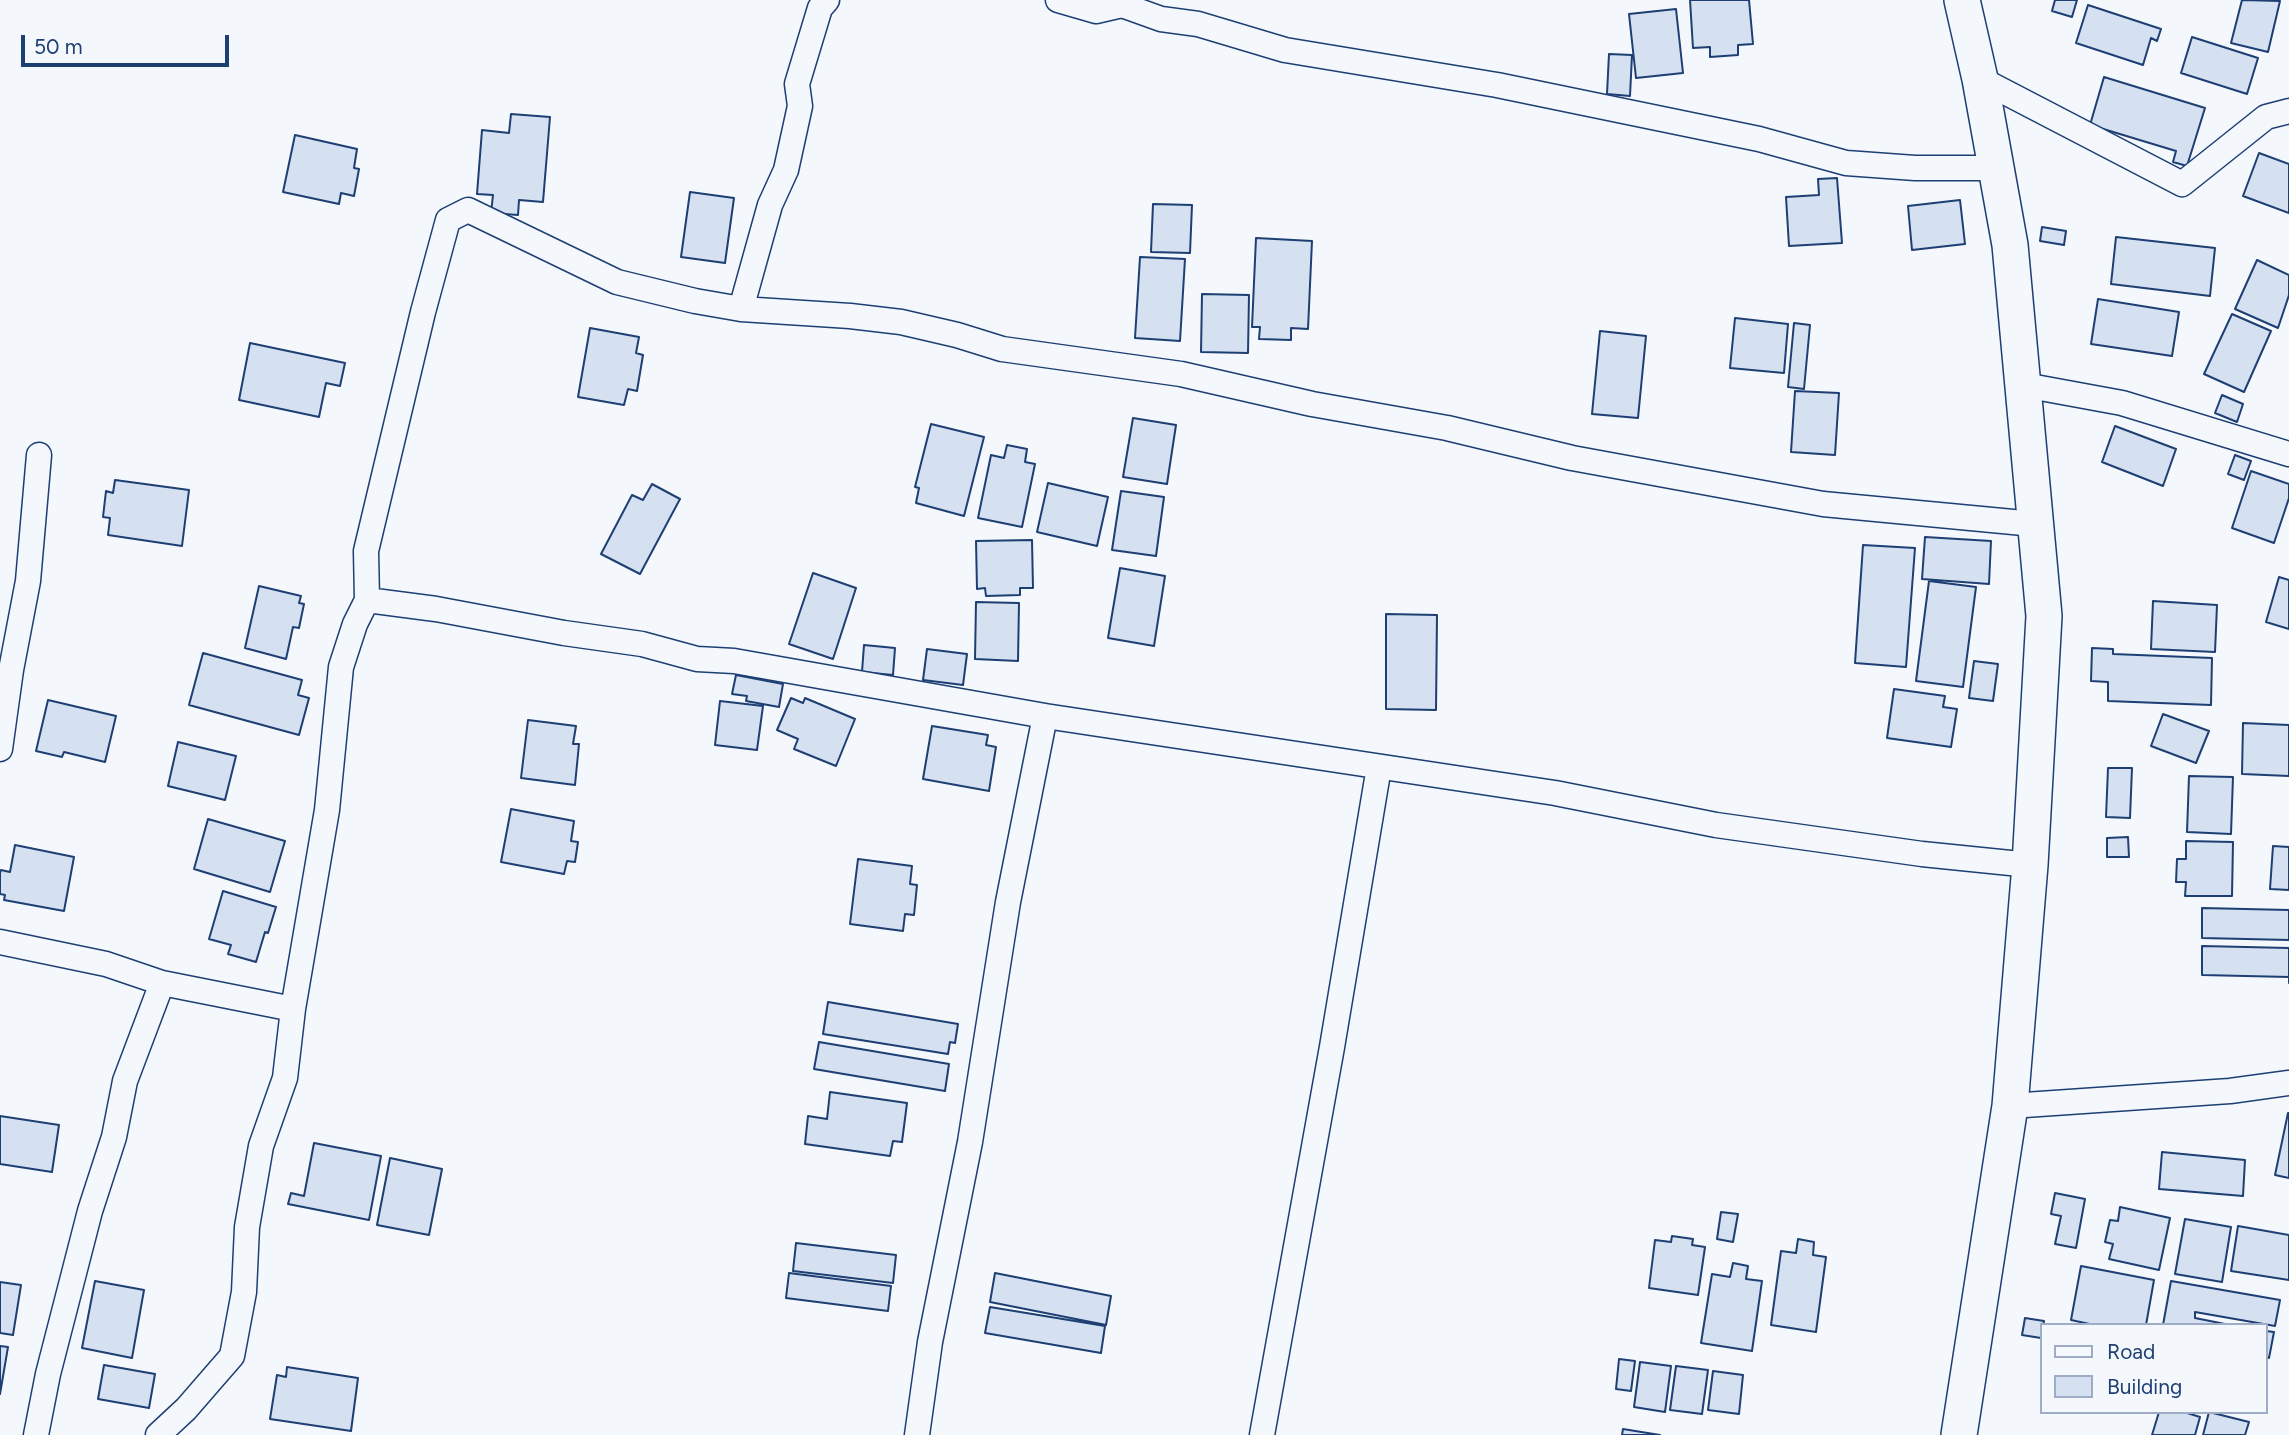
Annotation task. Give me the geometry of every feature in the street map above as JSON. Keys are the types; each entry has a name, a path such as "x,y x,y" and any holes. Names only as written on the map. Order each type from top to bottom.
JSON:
{"street":[{"path":"741,309 770,205 786,170 800,106 797,84 820,8 827,0"},
{"path":"1058,0 1096,12 1122,5 1161,19 1198,24 1285,50 1497,85 1759,139 1846,163 1915,168 1995,169"},
{"path":"1959,1435 2010,1106 2030,865 2044,616 2010,245 1980,79 1962,0"},
{"path":"1980,79 2182,184 2266,117 2289,111"},
{"path":"158,1435 186,1409 232,1356 244,1292 247,1227 261,1146 285,1078 293,1009 327,810 341,667 355,624 367,600 366,551 423,312 448,220 468,210 617,282 741,309 901,322 1002,348 1181,374 1312,404 1447,428 1572,458 1823,504 2034,524"},
{"path":"2024,385 2122,403 2289,454"},
{"path":"0,749 11,670 28,581 39,455"},
{"path":"367,600 436,609 642,645 697,659 734,660 1045,716 1555,793 1716,825 1922,854 2030,865"},
{"path":"917,1435 930,1342 970,1142 1008,902 1045,716"},
{"path":"1262,1435 1379,767"},
{"path":"0,942 106,964 162,983 293,1009"},
{"path":"36,1435 48,1374 90,1211 114,1137 125,1081 162,983"},
{"path":"2010,1106 2230,1091 2289,1083"}],"building":[{"path":"1690,0 1749,0 1753,44 1738,45 1738,55 1710,57 1710,47 1693,48"},
{"path":"2055,0 2077,0 2072,17 2052,11"},
{"path":"2242,0 2280,1 2268,52 2231,43"},
{"path":"2088,5 2161,29 2157,41 2151,38 2143,65 2076,43"},
{"path":"1676,9 1683,73 1636,78 1629,14"},
{"path":"2192,37 2258,58 2247,94 2181,73"},
{"path":"1609,54 1632,55 1630,96 1607,94"},
{"path":"2104,77 2205,108 2187,166 2173,162 2176,151 2090,125"},
{"path":"511,114 550,117 543,202 519,200 518,215 491,213 493,195 477,194 482,130 509,133"},
{"path":"295,135 357,149 354,168 359,169 354,196 341,193 339,204 283,192"},
{"path":"2259,153 2289,164 2289,213 2243,196"},
{"path":"1837,178 1842,243 1789,246 1786,197 1819,195 1818,179"},
{"path":"690,192 734,198 725,263 681,257"},
{"path":"1960,200 1965,244 1912,250 1908,206"},
{"path":"1153,204 1192,205 1190,253 1151,252"},
{"path":"2042,227 2066,231 2064,245 2040,241"},
{"path":"2116,237 2215,248 2210,296 2111,284"},
{"path":"1256,238 1312,241 1308,329 1291,328 1291,340 1259,339 1260,327 1252,327"},
{"path":"1140,257 1185,259 1180,341 1135,338"},
{"path":"2257,260 2289,275 2289,295 2278,328 2235,309"},
{"path":"1202,294 1249,295 1248,353 1201,352"},
{"path":"2098,299 2179,312 2172,356 2091,344"},
{"path":"2232,314 2271,331 2244,392 2204,374"},
{"path":"1735,318 1788,324 1784,373 1730,368"},
{"path":"1794,323 1810,325 1804,389 1788,387"},
{"path":"590,328 639,337 636,353 643,355 637,391 628,389 624,405 578,397"},
{"path":"1600,331 1646,336 1638,418 1592,414"},
{"path":"250,343 345,363 340,386 326,383 319,417 239,400"},
{"path":"1795,391 1839,393 1835,455 1791,452"},
{"path":"2222,395 2243,404 2237,422 2215,413"},
{"path":"1133,418 1176,425 1167,484 1123,477"},
{"path":"931,424 984,437 964,516 916,503 919,488 915,487"},
{"path":"2115,426 2176,449 2163,486 2102,462"},
{"path":"1007,445 1027,449 1025,462 1035,464 1022,527 978,518 991,455 1004,458"},
{"path":"2235,455 2251,461 2244,480 2228,474"},
{"path":"2251,471 2289,484 2289,498 2274,543 2232,528"},
{"path":"115,480 189,490 182,546 108,535 110,518 103,517 106,491 113,493"},
{"path":"1048,483 1108,497 1097,546 1037,532"},
{"path":"652,484 680,499 640,574 601,554 632,495 643,500"},
{"path":"1121,491 1164,497 1156,556 1112,550"},
{"path":"1925,537 1991,541 1989,584 1922,579"},
{"path":"1032,540 1033,588 1020,588 1020,595 986,596 985,588 977,589 976,541"},
{"path":"1863,545 1915,548 1906,667 1855,663"},
{"path":"1120,568 1165,576 1154,646 1108,638"},
{"path":"813,573 856,588 833,659 789,644"},
{"path":"2279,577 2289,580 2289,629 2266,622"},
{"path":"1929,581 1976,587 1963,687 1916,681"},
{"path":"259,586 301,596 299,603 304,604 299,628 293,627 286,659 245,648"},
{"path":"2153,601 2217,605 2215,652 2151,649"},
{"path":"976,602 1019,603 1018,661 975,659"},
{"path":"1386,614 1437,615 1436,710 1386,709"},
{"path":"864,645 895,648 893,675 862,672"},
{"path":"2092,648 2113,649 2113,654 2212,658 2211,705 2108,701 2108,682 2091,681"},
{"path":"927,649 967,654 963,685 923,680"},
{"path":"203,653 302,680 298,695 309,698 299,735 189,705"},
{"path":"1974,661 1998,664 1993,701 1969,698"},
{"path":"736,675 783,684 779,707 746,701 747,696 732,694"},
{"path":"1894,689 1945,696 1943,707 1957,709 1951,747 1887,738"},
{"path":"791,698 803,703 805,698 855,719 836,766 794,749 798,739 777,730"},
{"path":"48,700 116,716 105,762 64,752 62,757 36,751"},
{"path":"720,701 763,706 757,750 715,745"},
{"path":"2163,714 2209,731 2196,763 2151,746"},
{"path":"528,720 576,726 573,744 579,744 575,785 521,778"},
{"path":"2243,723 2289,725 2289,776 2242,774"},
{"path":"932,726 988,735 986,745 996,747 989,791 923,779"},
{"path":"178,742 236,756 225,800 168,786"},
{"path":"2108,768 2132,768 2130,818 2106,817"},
{"path":"2189,776 2233,777 2231,834 2187,832"},
{"path":"511,809 574,821 571,841 578,842 575,862 567,861 564,874 501,862"},
{"path":"208,819 285,841 270,892 194,869"},
{"path":"2128,837 2129,857 2107,857 2107,838"},
{"path":"2186,841 2233,842 2232,896 2185,896 2186,882 2176,882 2177,859 2186,859"},
{"path":"15,845 74,857 64,911 4,900 5,895 0,894 0,873 1,870 10,872"},
{"path":"2273,846 2289,847 2289,890 2270,889"},
{"path":"858,859 912,866 910,884 917,885 914,915 905,914 903,931 850,924"},
{"path":"223,891 276,907 256,962 228,954 231,945 209,939"},
{"path":"2202,908 2289,910 2289,940 2202,938"},
{"path":"2202,946 2289,948 2289,977 2202,975"},
{"path":"828,1002 958,1024 955,1043 950,1042 948,1054 823,1034"},
{"path":"819,1042 949,1064 945,1091 814,1069"},
{"path":"830,1092 907,1103 902,1142 893,1141 890,1156 805,1144 808,1116 827,1119"},
{"path":"2289,1113 2289,1178 2275,1175"},
{"path":"0,1116 59,1125 52,1172 0,1164"},
{"path":"314,1143 381,1156 369,1220 288,1204 291,1193 304,1196"},
{"path":"2162,1152 2245,1160 2243,1196 2159,1189"},
{"path":"390,1158 442,1169 429,1235 377,1225"},
{"path":"2055,1193 2085,1199 2076,1248 2055,1244 2061,1216 2051,1214"},
{"path":"2120,1207 2170,1218 2159,1270 2109,1259 2113,1244 2105,1242 2110,1220 2118,1221"},
{"path":"1721,1212 1738,1214 1733,1242 1717,1239"},
{"path":"2185,1219 2231,1227 2222,1282 2175,1274"},
{"path":"2238,1226 2289,1235 2289,1280 2231,1271"},
{"path":"1672,1236 1693,1239 1692,1245 1705,1247 1698,1295 1649,1288 1655,1240 1671,1242"},
{"path":"1798,1239 1814,1242 1813,1255 1826,1257 1816,1332 1771,1325 1781,1251 1796,1253"},
{"path":"796,1243 896,1255 893,1283 793,1271"},
{"path":"1733,1263 1748,1266 1746,1279 1762,1281 1752,1351 1701,1343 1712,1274 1730,1277"},
{"path":"2081,1266 2154,1280 2146,1323 2085,1323 2071,1320"},
{"path":"789,1273 891,1286 888,1311 786,1298"},
{"path":"995,1273 1111,1296 1106,1325 990,1302"},
{"path":"95,1281 144,1290 132,1358 82,1348"},
{"path":"2171,1281 2280,1300 2275,1326 2195,1312 2195,1318 2220,1323 2163,1323"},
{"path":"0,1282 21,1285 13,1335 0,1333"},
{"path":"990,1307 1105,1326 1101,1353 985,1333"},
{"path":"2025,1318 2044,1321 2040,1323 2040,1338 2022,1335"},
{"path":"2268,1331 2274,1332 2268,1358"},
{"path":"0,1346 8,1347 0,1394"},
{"path":"1619,1359 1635,1361 1631,1391 1616,1389"},
{"path":"1640,1362 1671,1366 1665,1412 1634,1407"},
{"path":"104,1365 155,1374 149,1408 98,1399"},
{"path":"1676,1366 1708,1370 1702,1414 1670,1410"},
{"path":"287,1367 358,1378 351,1431 270,1419 277,1375 286,1377"},
{"path":"1713,1371 1743,1375 1739,1414 1708,1410"},
{"path":"2158,1414 2190,1414 2200,1417 2195,1435 2152,1435"},
{"path":"2208,1414 2249,1422 2245,1435 2203,1435"},
{"path":"1623,1429 1660,1435 1622,1435"}]}
